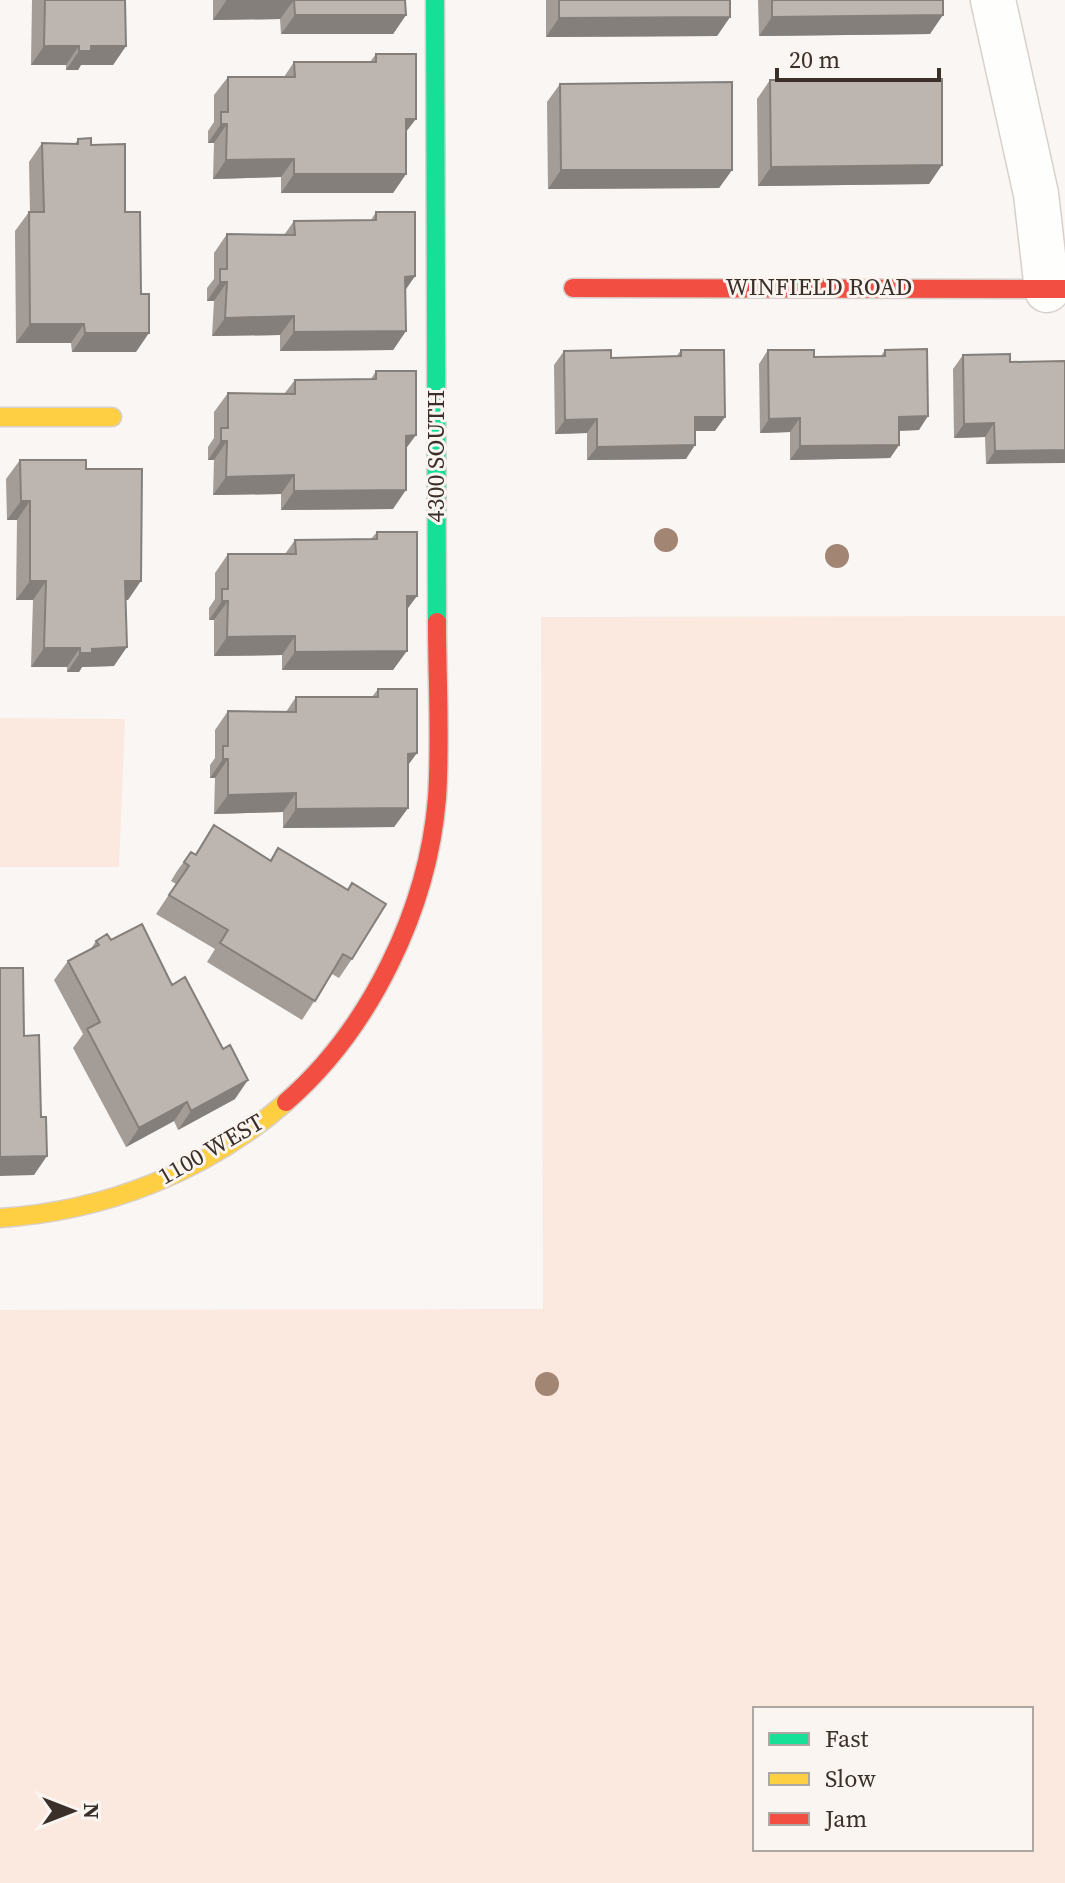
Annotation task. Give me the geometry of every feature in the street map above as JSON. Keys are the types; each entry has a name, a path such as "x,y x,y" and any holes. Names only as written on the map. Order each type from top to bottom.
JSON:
{"street":[{"name":"4300 SOUTH","path":"412,909 428,860 437,797 435,0"},
{"path":"993,0 1056,289"},
{"name":"WINFIELD ROAD","path":"573,288 1056,289"},
{"path":"0,417 112,417"},
{"name":"1100 WEST","path":"0,1218 77,1209 137,1191 190,1166 254,1127 280,1107 349,1029 388,969 412,909"}],"shaded area":[{"path":"1065,616 1065,1883 0,1883 0,1310 543,1309 541,617"},
{"path":"0,718 125,719 119,867 0,867"}],"building":[{"path":"45,0 125,0 126,46 91,46 91,51 79,51 79,46 44,46"},
{"path":"294,0 405,0 406,15 295,15"},
{"path":"559,0 730,0 730,17 559,18"},
{"path":"772,0 943,0 943,15 772,17"},
{"path":"376,54 416,54 416,119 406,119 406,174 294,174 294,159 226,160 227,124 221,124 221,112 228,112 228,77 295,77 294,62 376,62"},
{"path":"942,79 942,165 771,167 770,80"},
{"path":"732,82 732,170 561,170 560,84"},
{"path":"91,138 91,145 125,144 125,212 140,212 141,294 149,294 149,333 85,333 84,324 30,324 29,212 44,212 42,143 78,144 78,139"},
{"path":"376,212 415,212 415,276 405,277 406,331 294,332 294,316 225,318 227,282 220,282 220,269 227,269 227,234 295,235 294,221 376,220"},
{"path":"927,349 928,416 899,417 899,445 800,446 800,418 769,419 768,350 814,350 814,357 885,356 885,350"},
{"path":"611,350 611,358 681,356 681,350 724,350 725,417 695,417 695,445 597,447 597,419 565,420 564,351"},
{"path":"1010,354 1010,362 1065,361 1065,450 995,451 994,423 964,424 963,355"},
{"path":"376,371 416,371 416,435 406,436 406,490 294,491 294,475 226,477 227,441 221,441 221,428 228,428 228,393 295,394 295,380 376,379"},
{"path":"20,460 86,460 86,469 142,469 141,581 125,581 127,647 92,649 92,653 80,653 80,648 44,648 46,581 30,581 30,501 21,501"},
{"path":"377,532 417,532 417,596 407,596 407,651 295,652 295,636 227,637 228,601 222,601 222,589 228,589 228,554 296,554 295,540 377,539"},
{"path":"378,689 417,689 417,753 408,754 408,808 296,809 296,793 228,795 228,759 223,759 223,746 228,746 228,711 296,712 296,697 378,697"},
{"path":"214,825 271,861 278,848 348,890 352,883 386,904 352,959 343,954 315,1001 220,943 228,930 169,895 189,866 184,862 191,852 196,855"},
{"path":"142,924 172,985 185,977 223,1049 230,1045 248,1080 191,1111 187,1102 139,1128 87,1029 100,1022 68,961 99,945 96,941 107,934 111,940"},
{"path":"0,968 23,968 24,1036 39,1035 41,1117 46,1117 47,1156 0,1157"}],"traffic: fast":[{"path":"435,0 437,622"}],"traffic: slow":[{"path":"0,417 112,417"},
{"path":"0,1218 78,1207 152,1184 222,1149 286,1102"}],"traffic: jam":[{"path":"573,288 1065,289"},
{"path":"286,1102 316,1073 368,1003 390,964 421,882 437,798 437,622"}]}
